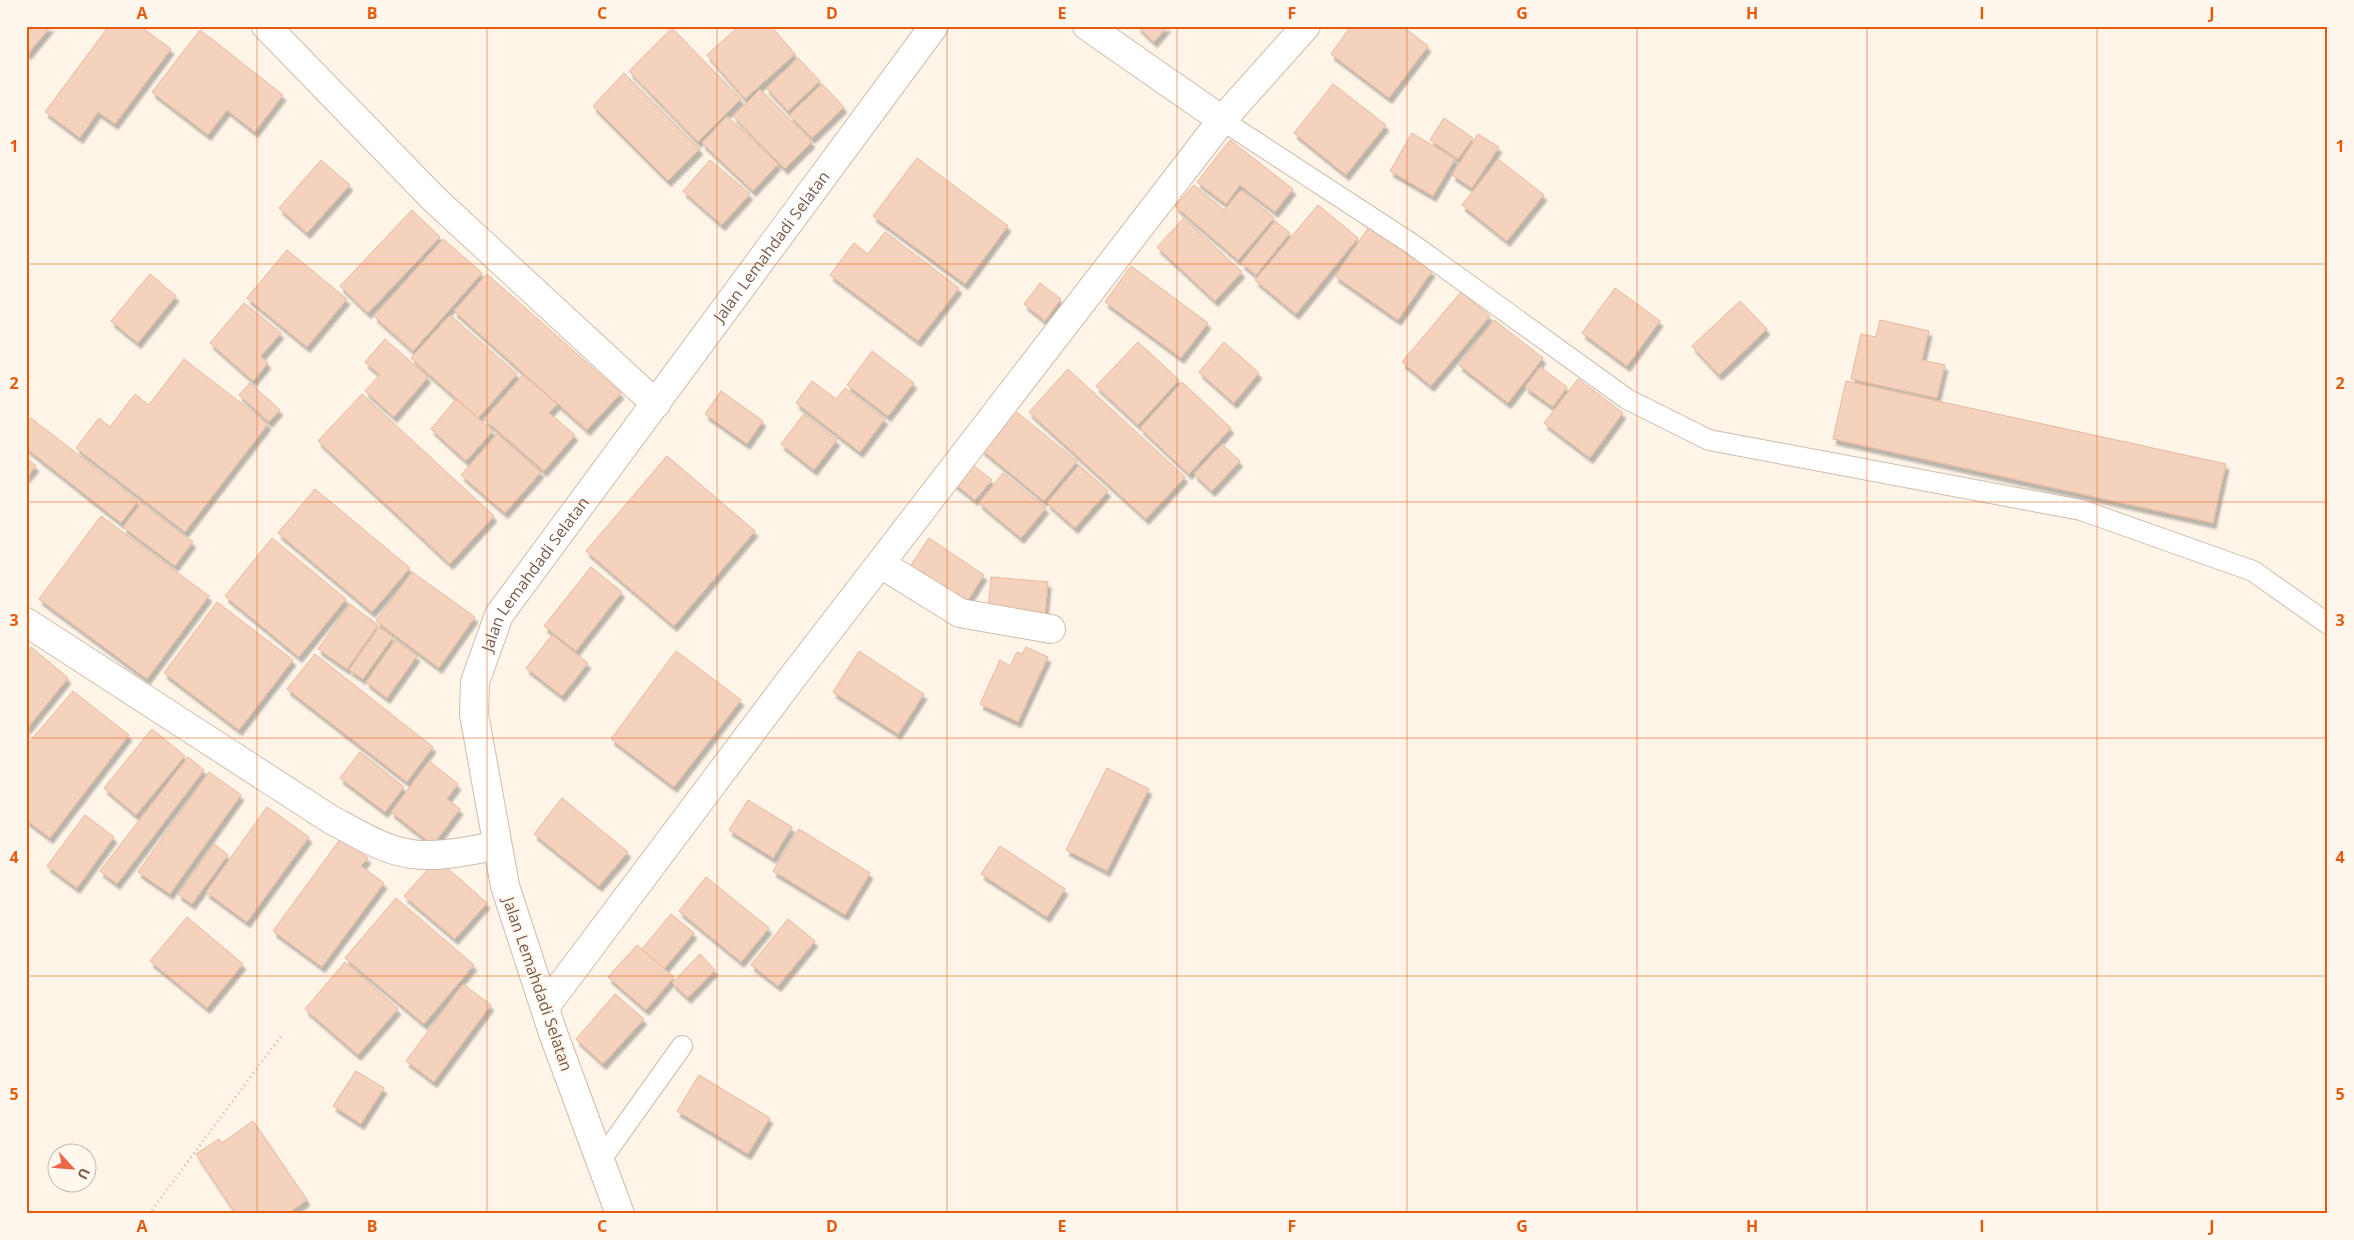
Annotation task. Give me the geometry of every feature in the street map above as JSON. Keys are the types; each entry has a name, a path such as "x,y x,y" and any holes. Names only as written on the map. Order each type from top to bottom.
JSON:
{"street":[{"path":"266,26 434,199 656,404"},
{"name":"Jalan Lemahdadi Selatan","path":"620,1214 545,1007 504,886 474,714 475,682 498,616 934,26"},
{"path":"1087,26 1222,120"},
{"path":"545,1007 881,564 1222,120 1306,26"},
{"path":"881,564 960,613 1051,629"},
{"path":"26,622 330,820 381,844 411,854 435,855 497,846"}],"lane":[{"path":"1222,120 1412,244 1627,400 1708,440 2081,510 2253,571 2328,624"},
{"path":"600,1161 682,1046"}],"path":[{"path":"148,1214 281,1036"}],"building":[{"path":"26,26 51,26 28,54 26,53"},
{"path":"109,26 140,26 171,49 115,124 98,112 80,138 45,112"},
{"path":"739,26 771,26 795,54 745,99 707,55"},
{"path":"1137,26 1168,26 1154,42"},
{"path":"1351,26 1402,26 1428,46 1389,98 1331,54"},
{"path":"672,28 741,99 698,142 629,71"},
{"path":"200,30 283,95 255,132 227,110 208,135 152,92"},
{"path":"798,58 820,81 788,111 766,88"},
{"path":"624,73 700,149 668,181 593,106"},
{"path":"822,84 844,107 812,138 789,115"},
{"path":"1333,84 1386,125 1346,175 1294,133"},
{"path":"760,89 812,142 785,169 733,116"},
{"path":"727,116 778,164 753,191 702,143"},
{"path":"1444,118 1473,138 1458,159 1430,140"},
{"path":"1412,133 1455,159 1433,196 1390,171"},
{"path":"1478,134 1499,147 1472,188 1452,175"},
{"path":"1230,140 1293,189 1275,212 1240,185 1226,204 1197,182"},
{"path":"917,158 1008,226 965,284 873,216"},
{"path":"1498,159 1544,195 1507,241 1462,205"},
{"path":"321,160 350,185 307,233 279,208"},
{"path":"710,160 750,194 722,225 683,191"},
{"path":"1194,185 1224,210 1241,190 1274,218 1238,260 1175,206"},
{"path":"1318,205 1358,238 1296,314 1255,280"},
{"path":"412,210 440,237 368,313 340,286"},
{"path":"1184,218 1242,272 1215,301 1157,247"},
{"path":"1275,221 1290,233 1256,275 1241,263"},
{"path":"1369,227 1432,271 1398,320 1335,276"},
{"path":"885,232 959,288 918,341 830,275 854,243 868,254"},
{"path":"443,239 482,273 413,351 374,316"},
{"path":"287,250 347,299 307,347 247,298"},
{"path":"1131,266 1208,323 1181,358 1105,302"},
{"path":"150,274 176,296 138,343 111,321"},
{"path":"487,274 621,393 587,430 454,311"},
{"path":"1040,283 1061,299 1045,321 1024,304"},
{"path":"1615,288 1660,321 1627,366 1582,333"},
{"path":"1461,292 1490,316 1431,386 1402,362"},
{"path":"1740,301 1767,329 1719,375 1692,346"},
{"path":"244,303 281,333 261,356 268,363 253,381 210,343"},
{"path":"450,315 517,374 478,418 411,358"},
{"path":"1494,320 1543,358 1508,403 1459,365"},
{"path":"1880,320 1929,331 1922,360 1945,365 1937,398 1851,379 1861,334 1876,337"},
{"path":"385,339 428,377 394,417 365,391 380,375 365,362"},
{"path":"1138,342 1179,380 1138,425 1096,386"},
{"path":"1224,342 1259,373 1234,403 1199,372"},
{"path":"872,351 914,383 888,416 847,385"},
{"path":"184,359 268,424 185,532 76,448 99,418 110,427 135,394 149,405"},
{"path":"1540,367 1567,387 1553,407 1525,387"},
{"path":"1068,369 1185,477 1146,519 1029,412"},
{"path":"523,375 557,404 549,413 575,435 544,471 484,419"},
{"path":"1578,379 1623,413 1590,458 1544,423"},
{"path":"812,381 836,399 845,388 885,419 860,452 796,403"},
{"path":"1846,381 2226,464 2213,523 1833,439"},
{"path":"1182,382 1231,428 1189,474 1140,428"},
{"path":"250,383 280,410 269,422 239,395"},
{"path":"721,391 763,421 747,444 705,414"},
{"path":"362,394 494,516 450,564 318,441"},
{"path":"456,399 493,431 466,461 431,429"},
{"path":"1013,409 1077,461 1044,501 981,449"},
{"path":"804,414 837,440 814,470 781,444"},
{"path":"31,418 138,501 121,523 26,448 26,425"},
{"path":"497,434 541,472 505,513 461,475"},
{"path":"1222,444 1240,461 1212,491 1194,474"},
{"path":"667,456 755,531 674,626 586,551"},
{"path":"26,458 36,466 26,478"},
{"path":"968,461 992,480 975,500 951,481"},
{"path":"1079,465 1108,491 1075,528 1047,503"},
{"path":"1003,473 1046,508 1021,538 979,503"},
{"path":"315,489 410,568 372,612 278,533"},
{"path":"141,503 193,542 175,566 123,527"},
{"path":"101,516 209,596 147,679 39,599"},
{"path":"272,538 346,599 299,657 225,596"},
{"path":"929,538 984,575 965,605 909,568"},
{"path":"591,567 622,592 576,651 544,626"},
{"path":"412,572 475,617 439,668 376,621"},
{"path":"991,577 1048,582 1045,615 988,610"},
{"path":"217,602 293,660 239,730 164,673"},
{"path":"350,604 378,625 347,669 318,649"},
{"path":"379,627 393,637 363,679 349,670"},
{"path":"552,635 588,663 562,696 526,668"},
{"path":"395,640 417,656 387,698 366,682"},
{"path":"31,647 68,678 26,730 26,653"},
{"path":"1026,647 1048,657 1018,722 980,704 1000,660 1010,666 1017,652 1022,654"},
{"path":"676,651 741,700 674,787 611,739"},
{"path":"859,651 924,694 898,734 833,692"},
{"path":"315,654 433,747 407,782 287,689"},
{"path":"73,691 129,735 50,838 26,820 26,746"},
{"path":"152,729 185,756 136,815 104,788"},
{"path":"360,752 404,787 385,812 340,778"},
{"path":"188,757 204,770 117,884 100,871"},
{"path":"429,761 458,784 447,799 460,809 433,845 391,812"},
{"path":"1107,768 1149,789 1107,871 1066,850"},
{"path":"209,772 241,795 170,894 138,872"},
{"path":"562,798 628,852 599,886 534,834"},
{"path":"748,800 792,827 773,858 729,830"},
{"path":"267,807 309,837 247,922 206,892"},
{"path":"85,815 114,837 77,888 47,866"},
{"path":"799,829 870,873 845,915 773,871"},
{"path":"341,838 368,858 361,866 384,883 322,967 273,931"},
{"path":"214,844 228,855 192,904 178,894"},
{"path":"1000,846 1065,889 1047,917 981,874"},
{"path":"437,859 487,903 455,939 404,896"},
{"path":"706,877 769,928 741,962 679,911"},
{"path":"396,898 474,965 424,1024 345,958"},
{"path":"671,914 694,933 664,969 642,949"},
{"path":"187,917 243,964 207,1008 150,961"},
{"path":"788,919 815,941 778,986 751,965"},
{"path":"637,945 674,977 646,1010 608,977"},
{"path":"700,954 715,970 688,998 672,983"},
{"path":"345,962 398,1009 358,1055 305,1009"},
{"path":"463,984 491,1005 434,1082 406,1061"},
{"path":"615,994 644,1019 603,1064 576,1039"},
{"path":"356,1071 384,1088 361,1124 333,1106"},
{"path":"699,1075 770,1118 748,1154 677,1111"},
{"path":"253,1121 307,1200 287,1214 236,1214 196,1154 219,1139 222,1143"}]}
